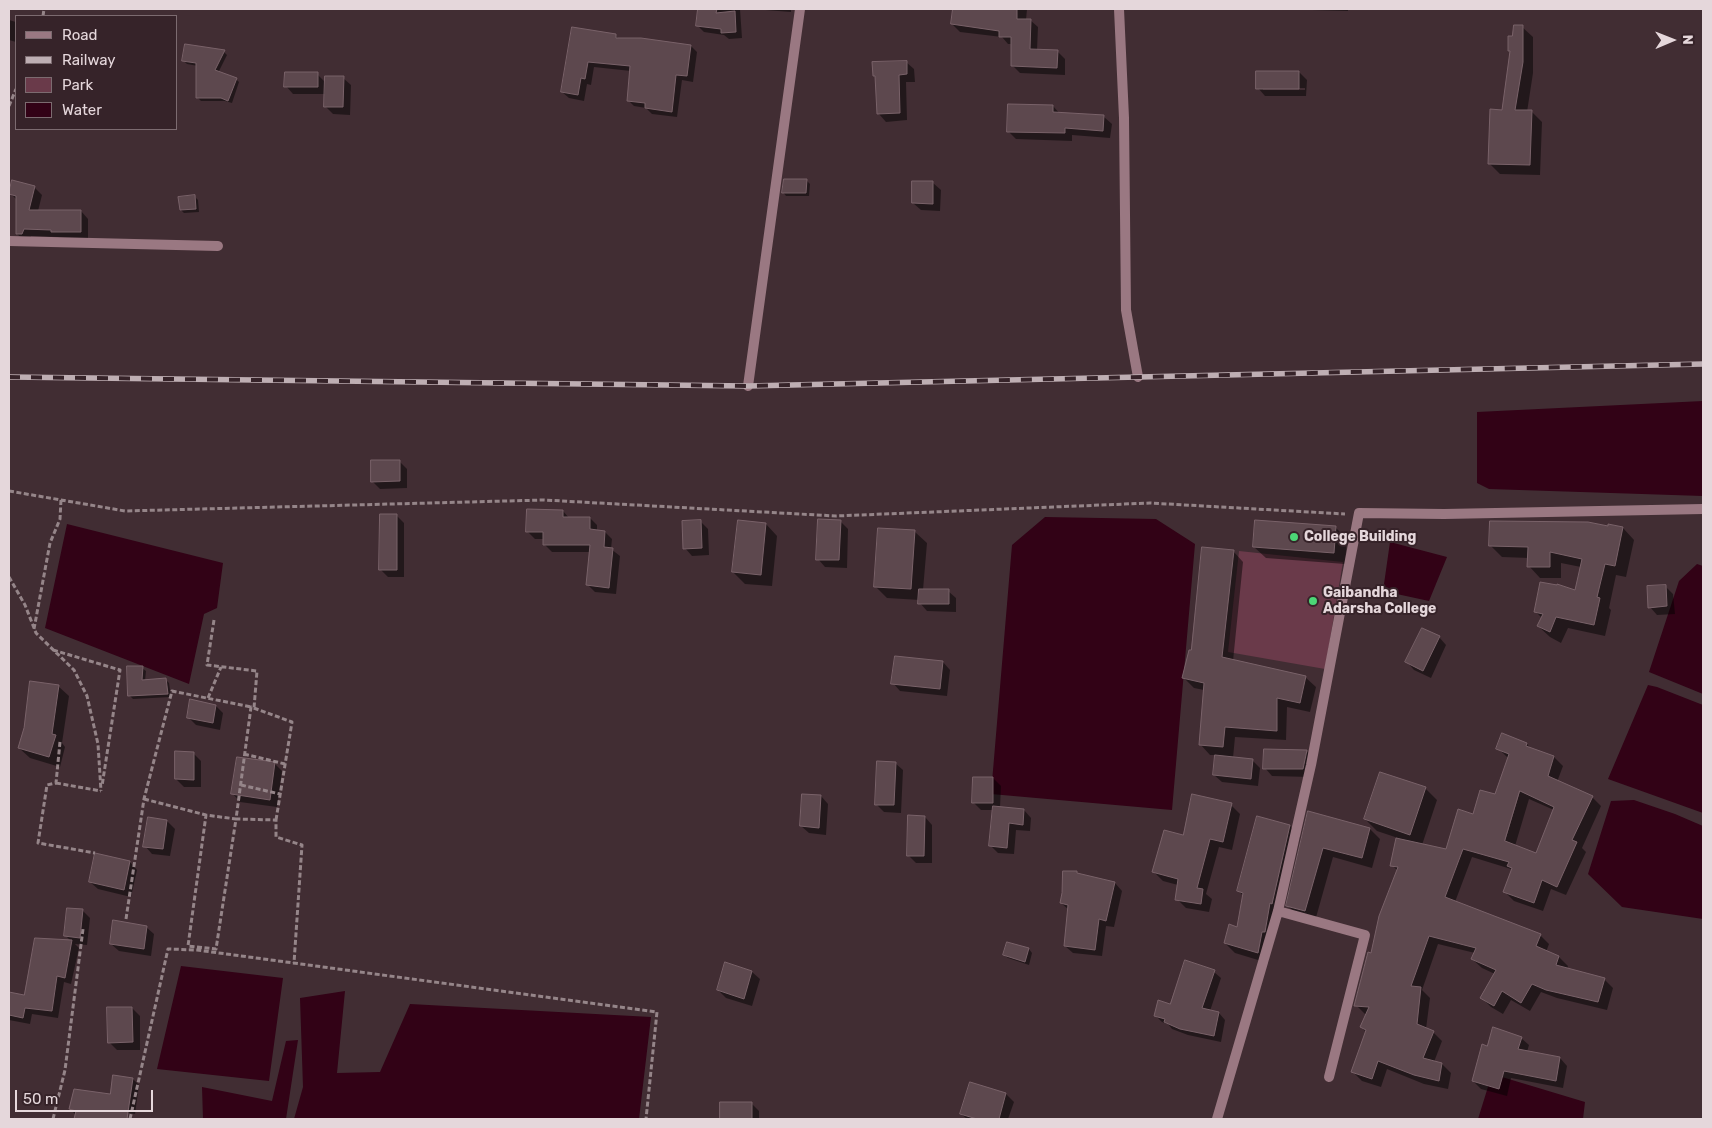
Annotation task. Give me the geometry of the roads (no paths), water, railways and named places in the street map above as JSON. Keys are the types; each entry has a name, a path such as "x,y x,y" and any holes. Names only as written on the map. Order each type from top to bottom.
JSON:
{"street":[{"path":"748,386 800,9"},
{"path":"1119,9 1124,118 1126,310 1138,377"},
{"path":"9,240 218,246"},
{"path":"1217,1119 1278,911 1311,765 1359,513 1444,514 1703,509"},
{"path":"1278,911 1365,935 1329,1077"}],"water":[{"path":"1703,401 1703,496 1489,489 1477,483 1477,412"},
{"path":"1045,517 1156,519 1195,544 1172,810 991,794 1012,545"},
{"path":"67,524 223,563 217,608 204,614 189,684 45,628"},
{"path":"1390,542 1447,557 1429,601 1383,591"},
{"path":"1697,564 1703,566 1703,694 1649,672 1679,581"},
{"path":"1648,685 1703,705 1703,813 1608,779"},
{"path":"1634,800 1703,826 1703,919 1622,907 1588,874 1611,801"},
{"path":"181,966 283,978 269,1081 157,1069"},
{"path":"345,991 337,1073 380,1072 410,1004 651,1017 639,1119 294,1119 303,1087 300,998"},
{"path":"298,1040 286,1119 203,1119 202,1087 272,1101 286,1041"},
{"path":"1492,1074 1585,1102 1583,1119 1478,1119"}],"railway":[{"path":"9,377 748,386 1703,364"}],"place":[{"name":"College Building","path":"1294,537"},
{"name":"Gaibandha Adarsha College","path":"1313,601"}]}
